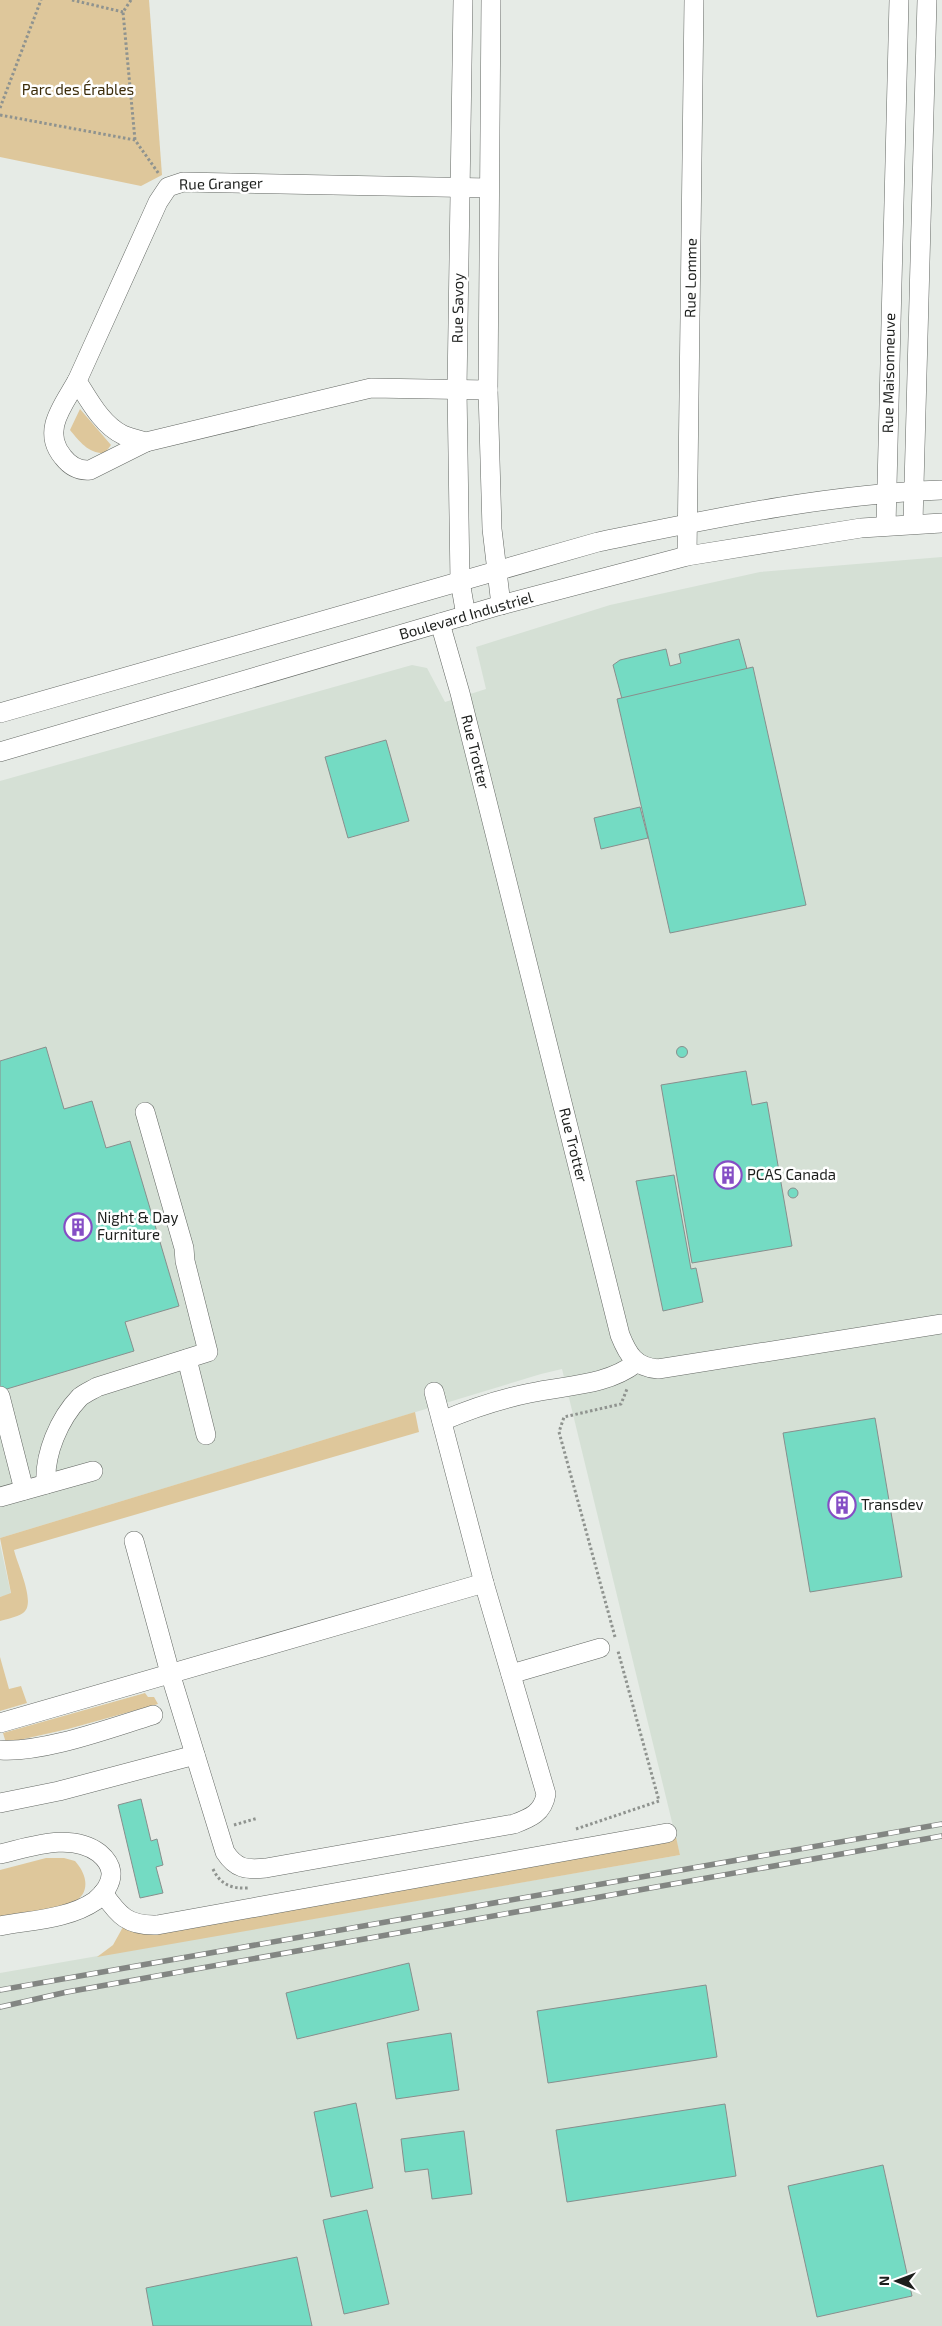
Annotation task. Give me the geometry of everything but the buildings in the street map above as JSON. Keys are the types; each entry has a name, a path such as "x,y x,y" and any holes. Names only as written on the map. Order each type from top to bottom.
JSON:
{"street":[{"name":"Rue Savoy","path":"463,0 457,389 460,581 466,616"},
{"name":"Rue Savoy","path":"491,0 488,390 492,529 496,572 502,605"},
{"name":"Rue Lomme","path":"687,556 694,0"},
{"name":"Rue Maisonneuve","path":"886,526 899,0"},
{"name":"Rue Maisonneuve","path":"912,523 926,0"},
{"name":"Rue Granger","path":"488,390 371,388 146,442 90,470 81,470 67,462 54,447 52,433 158,202 168,187 183,182 489,188"},
{"path":"893,220 921,220"},
{"path":"77,381 95,409 111,425 123,435 146,442"},
{"path":"0,713 598,542 687,524 886,493 942,490"},
{"name":"Boulevard Industriel","path":"0,752 502,605 687,556 886,526 912,523 942,523"},
{"name":"Rue Trotter","path":"440,623 460,693 620,1335 627,1352 636,1363"},
{"path":"46,1484 46,1458 71,1408 81,1396 97,1387 208,1352 185,1261 184,1248 145,1112"},
{"path":"442,1421 530,1393 622,1374 636,1363 647,1368 658,1369 942,1324"},
{"path":"187,1359 206,1435"},
{"path":"134,1541 170,1673 224,1852 231,1862 241,1869 266,1868 514,1824 529,1818 539,1811 544,1804 546,1794 484,1583 434,1392"},
{"path":"0,1396 24,1490"},
{"path":"0,1497 93,1471"},
{"path":"0,1723 484,1583"},
{"path":"511,1674 600,1648"},
{"path":"0,1750 13,1751 71,1740 153,1715"},
{"path":"0,1803 59,1791 195,1755"},
{"path":"103,1893 116,1913 143,1925 158,1924 667,1833"},
{"path":"0,1854 65,1842 91,1847 106,1858 111,1871 109,1885 97,1900 76,1911 0,1926"}],"path":[{"path":"0,108 41,0"},
{"path":"72,0 123,12"},
{"path":"131,0 123,12 135,140 168,187"},
{"path":"0,115 135,140"}],"shaded area":[{"path":"942,557 942,2326 0,2326 0,1973 680,1855 562,1369 0,1538 0,781 412,665 427,668 445,702 486,689 476,647 610,605 760,572"},
{"path":"0,1544 11,1594 0,1597"}],"green space":[{"name":"Parc des Érables","path":"0,0 149,0 162,175 141,186 0,157"},
{"path":"80,409 111,445 105,453 94,452 81,443 70,430"},
{"path":"415,1412 419,1432 14,1550 25,1583 28,1601 27,1608 21,1614 0,1621 0,1597 11,1593 0,1538"},
{"path":"0,1657 9,1689 21,1686 27,1703 0,1711"},
{"path":"145,1693 148,1697 154,1697 158,1704 68,1729 6,1743 3,1733"},
{"path":"676,1837 680,1855 97,1957 113,1945 123,1927 136,1933 146,1933"},
{"path":"46,1858 64,1858 75,1861 82,1870 85,1881 84,1892 81,1897 70,1904 62,1906 0,1917 0,1870"}],"railway":[{"path":"0,1990 942,1824"},
{"path":"0,2007 67,1992 942,1836"}],"place":[{"name":"PCAS Canada","path":"728,1175"},
{"name":"Night & Day Furniture","path":"78,1227"},
{"name":"Transdev","path":"842,1505"}]}
